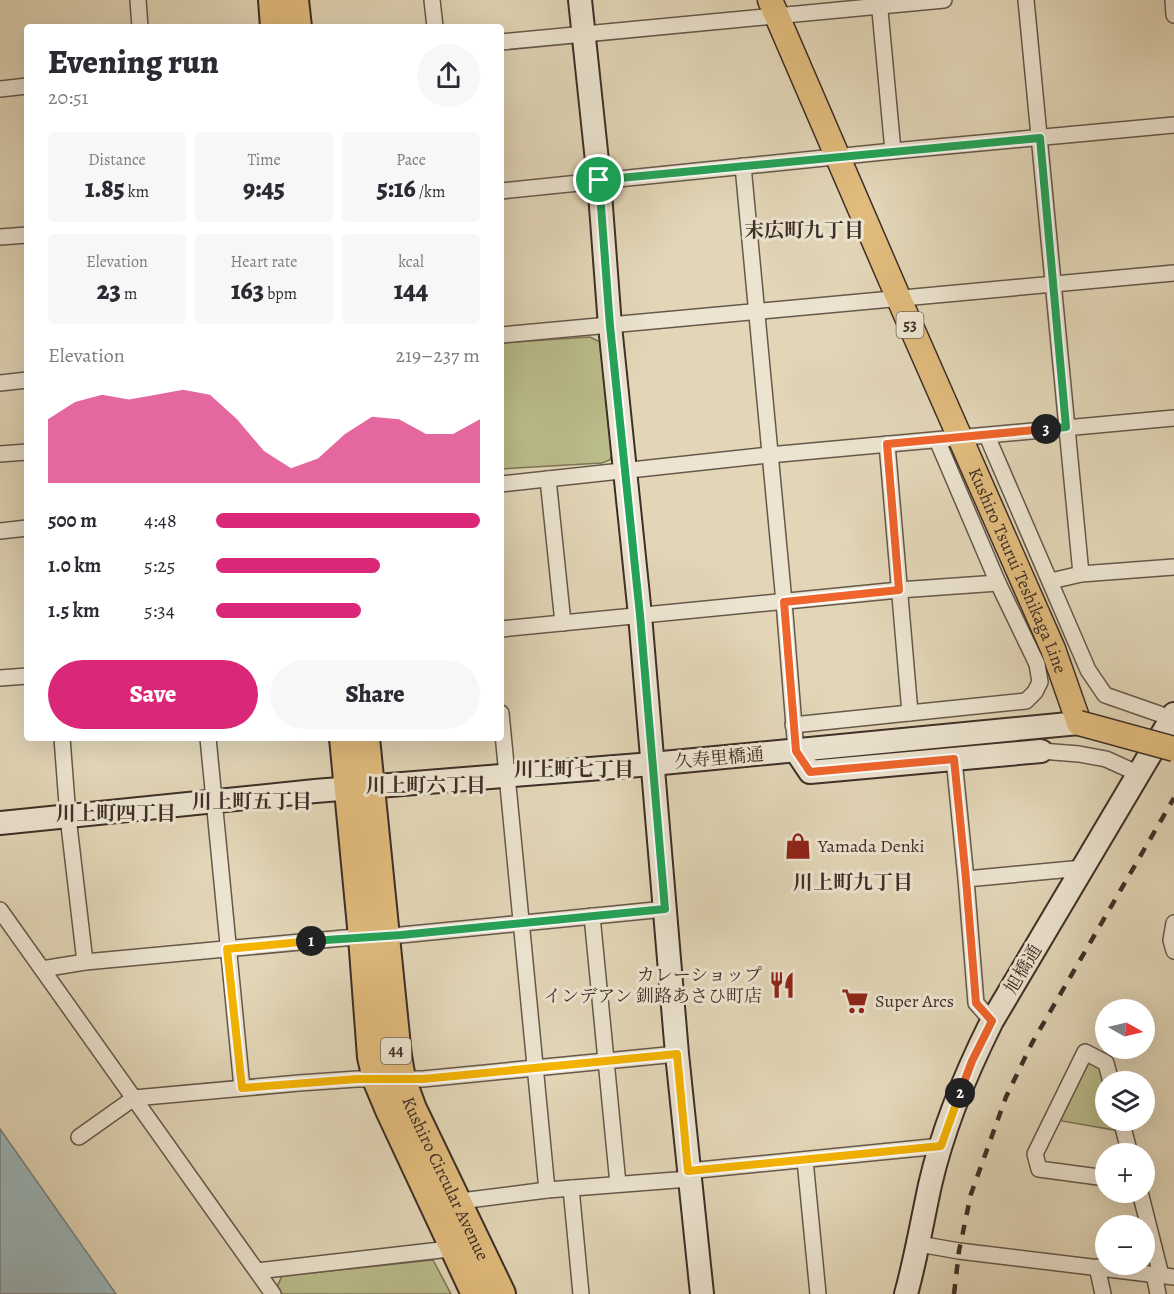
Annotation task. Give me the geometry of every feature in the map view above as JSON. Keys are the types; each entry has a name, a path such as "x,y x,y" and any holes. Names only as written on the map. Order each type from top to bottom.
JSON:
{"highway":[{"path":"273,0 275,24"},
{"path":"294,0 297,24"},
{"name":"Kushiro Circular Avenue","path":"345,741 359,787 374,937 397,1056 389,1079 412,1109 446,1203 467,1247 501,1294"},
{"name":"Kushiro Circular Avenue","path":"359,787 365,741"},
{"name":"Kushiro Circular Avenue","path":"467,1247 476,1294"}],"main road":[{"name":"Kushiro Tsurui Teshikaga Line","path":"774,8 899,299 949,439 1053,649 1079,723"},
{"path":"1079,723 1174,749"}],"street":[{"path":"138,0 140,24"},
{"path":"432,0 435,24"},
{"path":"580,0 640,615 677,1054 702,1294"},
{"path":"504,42 774,8 944,0"},
{"path":"1026,0 1081,574"},
{"path":"1173,0 1174,15"},
{"path":"879,3 892,151"},
{"path":"0,89 24,86"},
{"path":"504,191 838,156 1174,125"},
{"path":"743,166 796,751 810,772 1041,751 1106,759 1139,774"},
{"path":"0,237 24,235"},
{"path":"504,335 1174,273"},
{"path":"0,383 24,380"},
{"path":"504,483 769,455 1174,418"},
{"path":"987,436 1088,670 1105,695 1173,716"},
{"path":"793,725 1026,701 1035,692 1040,682 1037,664 998,582 949,439"},
{"path":"887,444 910,713"},
{"path":"0,454 24,452"},
{"path":"548,479 563,623"},
{"path":"0,531 24,528"},
{"path":"1051,581 1081,574 1174,567"},
{"path":"504,629 998,582"},
{"path":"0,678 24,676"},
{"name":"旭橋通","path":"906,1294 919,1244 930,1184 941,1146 972,1061 992,1021 1173,716"},
{"name":"久寿里橋通","path":"0,823 359,787 652,764 1079,723"},
{"path":"504,740 546,1190"},
{"path":"62,741 68,817 85,963"},
{"path":"208,741 242,1088"},
{"path":"954,759 976,1003 992,1021"},
{"path":"966,879 1083,868"},
{"path":"42,969 227,949 665,909"},
{"path":"0,910 273,1294"},
{"path":"592,916 604,1061 618,1184"},
{"path":"1174,922 1171,940 1174,951"},
{"path":"1095,1177 1039,1169 1035,1154 1085,1052 1106,1063 1108,1071"},
{"path":"79,1137 134,1098 242,1088 423,1079 677,1054"},
{"path":"446,1203 941,1146"},
{"path":"805,1160 818,1294"},
{"path":"571,1188 581,1294"},
{"path":"1143,1203 1163,1276 1158,1294"},
{"path":"919,1244 980,1254 1095,1267"},
{"path":"257,1270 467,1247"},
{"path":"1099,1275 1103,1294"}],"green space":[{"path":"590,337 602,343 613,452 610,460 602,463 504,469 504,343"},
{"path":"1088,1057 1103,1066 1104,1071 1095,1071 1095,1127 1056,1120"},
{"path":"433,1260 451,1294 282,1294 277,1287 282,1276"}],"water":[{"path":"0,1129 116,1294 0,1294"}],"railway":[{"path":"954,1294 959,1251 971,1194 1006,1097 1032,1043 1174,798"}],"place":[{"name":"Yamada Denki","path":"798,846"},
{"name":"カレーショップ インデアン 釧路あさひ町店","path":"782,985"},
{"name":"Super Arcs","path":"855,1001"}],"district":[{"name":"末広町九丁目","path":"804,230"},
{"name":"川上町七丁目","path":"574,769"},
{"name":"川上町六丁目","path":"426,785"},
{"name":"川上町五丁目","path":"252,801"},
{"name":"川上町四丁目","path":"116,813"},
{"name":"川上町九丁目","path":"853,882"}],"route":[{"path":"1040,138 1066,427 887,444 899,590 784,602 796,751 810,772 954,759 976,1003 992,1021 972,1061 941,1146 688,1171 677,1054 423,1079 357,1079 242,1088 227,949 401,935 665,909 640,615 610,326 599,180 1040,138"}]}
